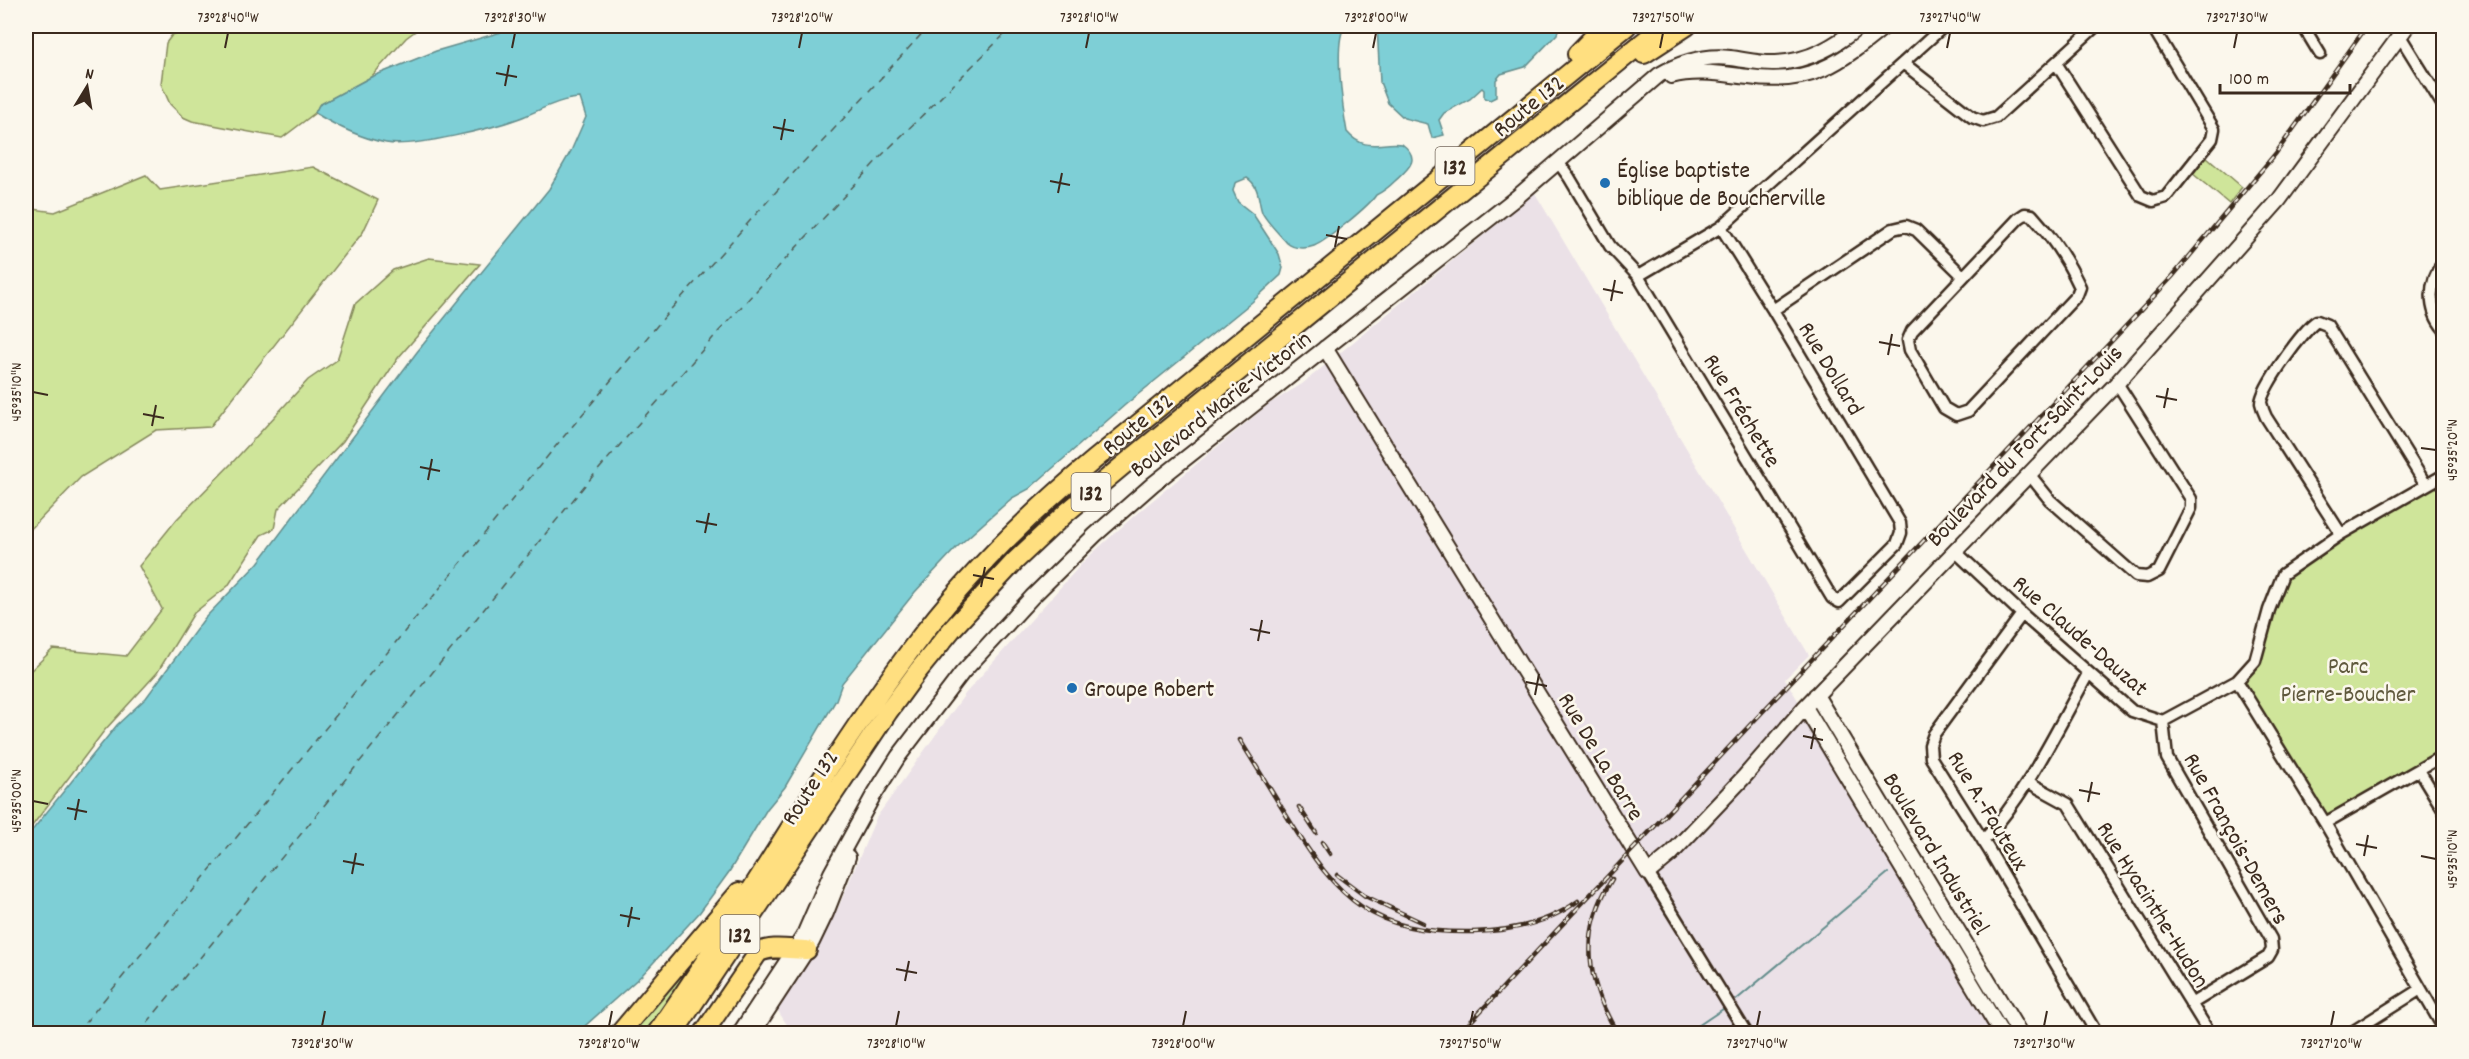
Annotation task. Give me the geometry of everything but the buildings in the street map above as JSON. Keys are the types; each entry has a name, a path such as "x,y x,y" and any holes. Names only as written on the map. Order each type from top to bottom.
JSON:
{"highway":[{"path":"1527,108 1604,26"},
{"name":"Route 132","path":"656,1034 721,938 829,768 912,648 962,588 1014,532 1101,454 1628,26"},
{"name":"Route 132","path":"673,1034 913,678 953,628 1031,545 1121,467 1663,26"},
{"path":"1565,106 1687,26"},
{"path":"687,1034 807,834"},
{"path":"619,1034 776,850"},
{"path":"703,1034 755,956 767,948 792,953"}],"street":[{"name":"Boulevard Marie-Victorin","path":"740,1034 809,925 831,873 872,798 908,743 951,687 994,637 1062,566 1153,484 1558,162 1641,89 1665,72 1702,59 1721,58 1771,63 1804,58 1835,45 1860,26"},
{"name":"Boulevard Marie-Victorin","path":"1641,89 1670,76 1693,72 1774,79 1807,75 1834,65 1885,26"},
{"path":"1638,276 1721,227 1944,26"},
{"path":"1904,63 1972,117 1983,122 1996,117 2096,26"},
{"path":"2056,63 2141,196 2153,201 2166,197 2212,139 2214,129 2152,26"},
{"path":"2303,26 2320,54"},
{"path":"2403,31 2444,107"},
{"name":"Boulevard du Fort-Saint-Louis","path":"1648,873 1664,862 1816,695 2117,383 2279,200 2403,31"},
{"name":"Rue Fréchette","path":"1558,162 1610,246 1638,276 1833,600 1839,602 1847,596 1897,544 1902,533"},
{"path":"2025,214 2032,215 2074,273 2080,287 2077,295 1968,411 1956,415 1944,408 1910,350 1908,340 1912,331 1964,276 2025,214"},
{"path":"1773,310 1893,229 1906,226 1916,230 1964,276"},
{"name":"Rue Dollard","path":"1721,227 1900,523 1902,533"},
{"path":"2444,261 2436,271 2430,302 2436,320 2444,329"},
{"path":"2341,534 2266,417 2261,404 2264,391 2300,337 2317,321 2327,325 2426,485"},
{"name":"Rue De La Barre","path":"1325,348 1747,1034"},
{"path":"2029,474 2050,500 2136,576 2147,577 2159,571 2191,508 2191,499 2117,383"},
{"name":"Rue Claude-Dauzat","path":"1955,550 2022,614 2132,711 2163,721 2237,681 2255,661 2269,610 2283,574 2341,534 2444,475"},
{"name":"Rue A.-Fauteux","path":"2022,614 1934,734 1930,745 1931,758 2097,1034"},
{"path":"1983,841 2006,816 2028,782 2088,674"},
{"path":"2237,681 2325,823 2419,990 2444,1029"},
{"name":"Boulevard Industriel","path":"1816,695 2020,1034"},
{"name":"Boulevard Industriel","path":"1805,707 2000,1030"},
{"name":"Rue François-Demers","path":"2163,721 2167,758 2271,939 2272,950 2268,957 2190,1004"},
{"path":"2325,823 2444,755"},
{"path":"2420,770 2444,812"},
{"name":"Rue Hyacinthe-Hudon","path":"2028,782 2068,804 2210,1034"},
{"path":"1894,854 1907,846"},
{"path":"1913,886 1926,878"},
{"path":"1955,955 1968,947"},
{"name":"Boulevard Marie-Victorin","path":"752,1034 792,953"},
{"path":"2349,1034 2419,990"},
{"path":"2000,1030 2012,1020"}],"shaded area":[{"path":"1535,193 1809,655 1785,679 1999,1033 793,1034 778,1011 822,939 839,906 876,818 965,694 1086,559 1135,515 1269,404 1302,384"}],"green space":[{"path":"196,26 422,26 406,38 371,77 319,105 315,113 282,138 192,121 183,117 170,104 161,84 166,43 172,35"},
{"path":"2207,157 2242,187 2229,204 2192,173"},
{"path":"313,167 378,200 363,232 210,427 156,430 81,477 26,534 26,208 55,212 146,175 160,190"},
{"path":"429,258 480,264 398,358 343,441 278,509 274,529 261,535 228,586 194,613 157,673 104,731 26,834 26,675 53,649 126,656 162,609 139,566 177,519 308,380 337,360 355,304 393,270"},
{"name":"Parc Pierre-Boucher","path":"2443,475 2443,755 2325,823 2237,681 2255,661 2283,574"},
{"path":"707,943 646,1033 630,1034"}],"water":[{"path":"522,26 1345,26 1341,34 1339,61 1347,132 1360,142 1367,144 1402,144 1408,149 1412,159 1404,172 1347,223 1320,243 1307,248 1287,243 1270,223 1262,212 1256,189 1251,181 1247,178 1235,183 1233,191 1238,202 1253,214 1279,254 1283,268 1281,275 1252,302 1125,405 1029,489 1012,498 956,548 915,592 842,683 836,700 785,787 767,809 729,872 700,912 642,975 577,1033 26,1033 26,838 117,725 146,698 204,619 258,563 417,352 549,189 571,151 586,117 580,98 572,99 492,127 434,140 399,144 386,143 358,135 315,113 319,105 371,77 436,51"},
{"path":"1377,26 1559,26 1557,34 1525,67 1501,74 1496,80 1496,97 1490,100 1484,98 1482,88 1470,99 1444,113 1439,120 1444,135 1432,138 1428,124 1404,118 1388,103 1380,82"}],"waterway":[{"path":"1736,1000 1888,873"},
{"path":"1686,1034 1723,1009"}],"ferry route":[{"path":"76,1034 560,441 672,308 929,26"},
{"path":"138,1034 586,484 719,331 883,154 1013,26"}],"railway":[{"path":"1459,1034 2172,277 2276,153 2367,26"},
{"path":"1240,740 1306,847 1324,871 1342,891 1362,907 1384,919 1409,927 1439,931 1488,931 1515,928 1541,921 1578,901"},
{"path":"1299,807 1316,833"},
{"path":"1322,842 1330,854"},
{"path":"1337,875 1365,896 1423,923"},
{"path":"1612,879 1601,899 1595,919 1591,938 1591,957 1593,976 1599,995 1618,1034"}],"place":[{"name":"Église baptiste biblique de Boucherville","path":"1605,183"},
{"name":"Groupe Robert","path":"1072,688"}]}
